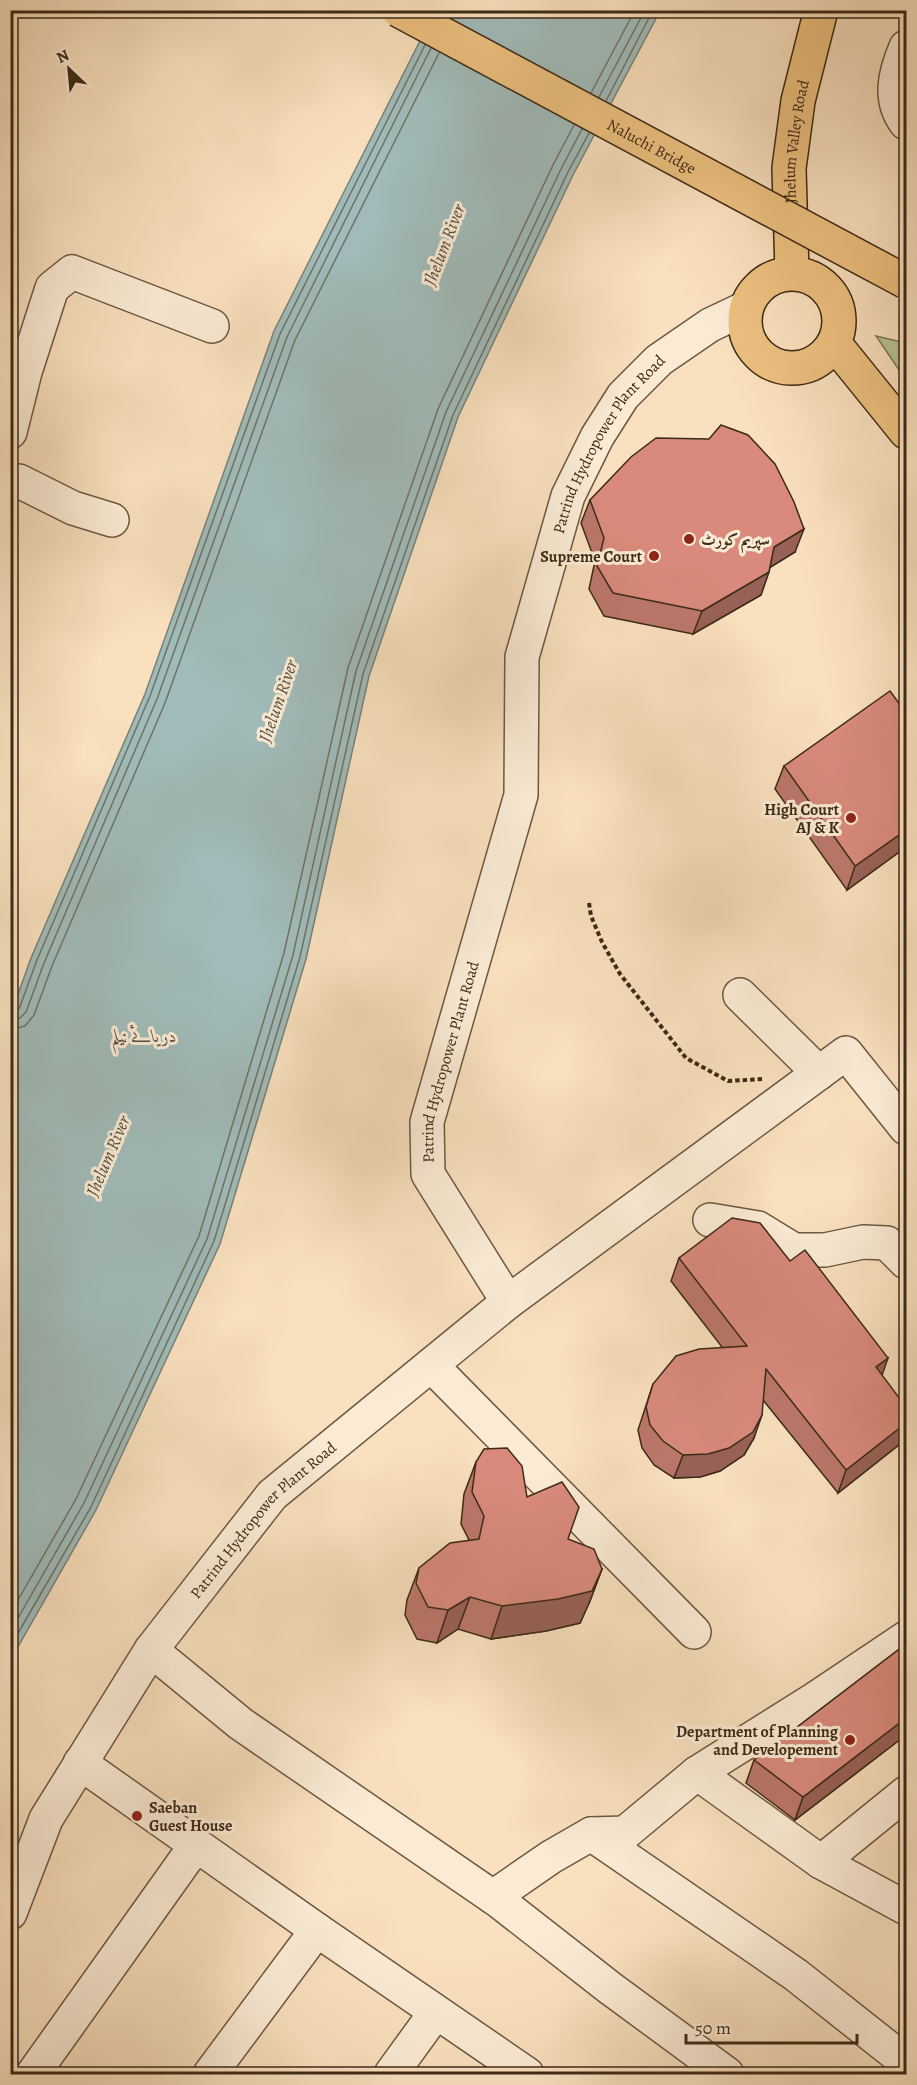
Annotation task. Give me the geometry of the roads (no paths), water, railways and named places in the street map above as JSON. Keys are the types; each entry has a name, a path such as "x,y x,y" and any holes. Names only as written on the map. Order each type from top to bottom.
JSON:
{"highway":[{"name":"Naluchi Bridge","path":"398,10 906,282"},
{"name":"Jhelum Valley Road","path":"792,273 789,168 798,101 821,10"},
{"path":"792,273 808,276 822,284 832,296 838,311 839,327 834,343 824,356 811,364 795,369 779,367 765,361 754,351 747,338 744,323 746,308 753,294 763,283 777,276 792,273"},
{"path":"834,343 906,432"}],"street":[{"path":"906,47 894,84 899,113 906,123"},
{"path":"10,432 25,372 52,288 72,272 212,326"},
{"name":"Patrind Hydropower Plant Road","path":"10,1913 46,1819 81,1763 152,1650 272,1496 508,1302 428,1174 427,1122 521,795 522,657 568,496 597,437 623,396 659,360 710,325 746,308"},
{"path":"10,482 19,481 72,508 112,520"},
{"path":"740,995 810,1064"},
{"path":"508,1302 810,1064 846,1053 906,1128"},
{"path":"710,1220 758,1228 794,1250 825,1250 863,1242 887,1242 906,1262"},
{"path":"431,1365 694,1632"},
{"path":"493,1897 550,1857 591,1834 625,1833 697,1773 815,1699 906,1638"},
{"path":"152,1650 241,1724 493,1897 726,2074"},
{"path":"81,1763 317,1930 527,2074"},
{"path":"697,1773 821,1862 906,1908"},
{"path":"821,1862 906,1793"},
{"path":"591,1834 796,1975 906,2062"},
{"path":"33,2074 196,1845"},
{"path":"210,2074 317,1930"},
{"path":"391,2074 436,2012"}],"water":[{"name":"دریائے نیلم","path":"435,11 660,11 573,175 458,417 369,676 306,959 220,1244 96,1510 11,1659 11,1014 31,958 145,694 274,331"}],"place":[{"name":"سپریم کورٹ","path":"689,539"},
{"name":"Supreme Court","path":"654,556"},
{"name":"High Court AJ & K","path":"851,818"},
{"name":"Department of Planning and Developement","path":"850,1740"},
{"name":"Saeban Guest House","path":"137,1816"}],"water label":[{"name":"Jhelum River","path":"444,245"},
{"name":"Jhelum River","path":"278,701"},
{"name":"Jhelum River","path":"108,1156"}]}
